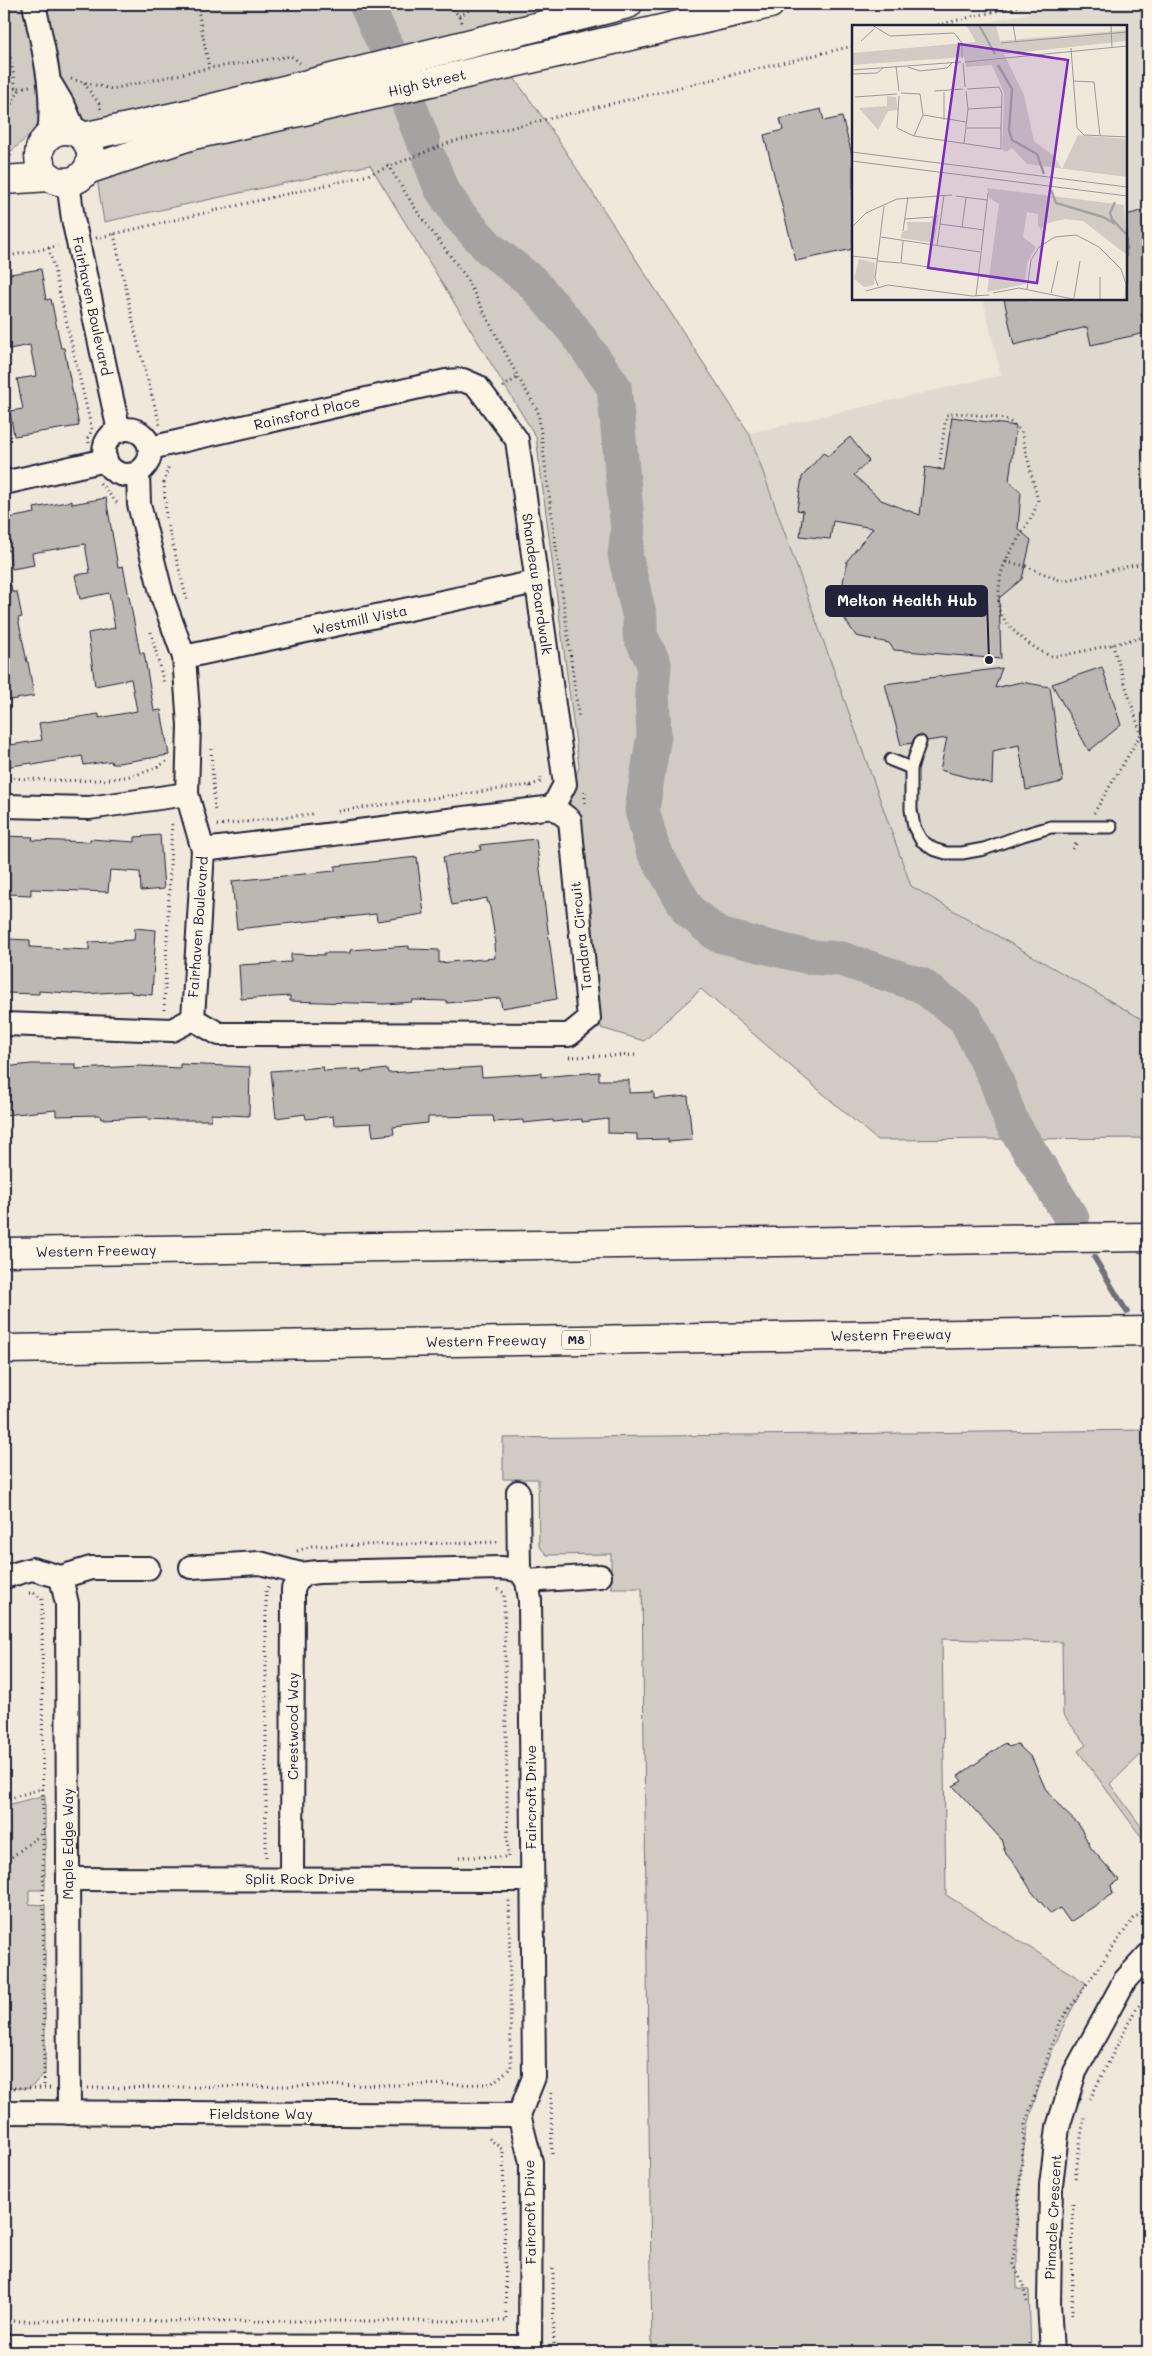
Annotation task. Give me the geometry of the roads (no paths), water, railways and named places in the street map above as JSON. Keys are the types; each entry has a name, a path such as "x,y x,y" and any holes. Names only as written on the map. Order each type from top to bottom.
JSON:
{"main road":[{"name":"High Street","path":"4,165 18,163 61,139 192,113 628,4"},
{"name":"High Street","path":"4,180 68,176 194,135 770,4"},
{"path":"61,139 91,153 68,176 41,169 61,139"},
{"name":"Western Freeway","path":"4,1252 1148,1237"},
{"name":"Western Freeway","path":"4,1349 1148,1331"}],"street":[{"path":"34,4 59,81 52,114 61,139"},
{"name":"Fairhaven Boulevard","path":"68,176 78,242 120,430"},
{"name":"Rainsford Place","path":"150,448 446,381 464,380"},
{"name":"Shandeau Boardwalk","path":"464,380 477,386 517,440 565,784 553,807"},
{"path":"4,482 99,462 122,475 138,473 148,464 150,448 142,434 135,430 120,430 112,434 105,444 99,462"},
{"name":"Fairhaven Boulevard","path":"138,473 139,504 162,596 184,657 188,725 180,795 203,850 193,1018"},
{"name":"Westmill Vista","path":"184,657 536,582"},
{"path":"4,806 89,808 180,795"},
{"path":"203,850 553,807"},
{"name":"Tandara Circuit","path":"193,1018 219,1034 569,1035 589,1019 570,820 553,807"},
{"path":"4,1024 172,1030 193,1018"},
{"name":"Faircroft Drive","path":"518,1492 519,1546 523,1576 530,1600 534,2077 519,2115 531,2162 530,2350"},
{"path":"191,1567 260,1563 290,1571 318,1572 492,1568 523,1576 600,1576"},
{"path":"4,1577 32,1570 61,1577 91,1568 148,1568"},
{"name":"Crestwood Way","path":"290,1571 293,1589 292,1879"},
{"name":"Maple Edge Way","path":"61,1577 67,1604 69,2113"},
{"name":"Split Rock Drive","path":"68,1879 531,1880"},
{"name":"Pinnacle Crescent","path":"1052,2352 1049,2304 1051,2185 1058,2126 1076,2072 1126,1980 1148,1955"},
{"name":"Fieldstone Way","path":"4,2112 519,2115"},
{"path":"4,2346 530,2350"}],"lane":[{"path":"920,742 911,768 911,810 914,827 920,840 933,849 946,853 962,853 984,849 1051,827 1111,827"},
{"path":"890,760 911,768"}],"waterway":[{"path":"366,4 388,51"},
{"path":"407,99 423,141"},
{"path":"430,160 441,188 458,214 490,249 531,281 573,329 614,387 628,531 625,555 640,618 640,635 654,664 652,693 654,735 642,810 653,850 689,911 718,935 809,957 841,959 921,985 965,1018 995,1077 1011,1121 1072,1219"},
{"path":"1094,1257 1127,1312"}],"place":[{"name":"Melton Health Hub","path":"989,660"}]}
